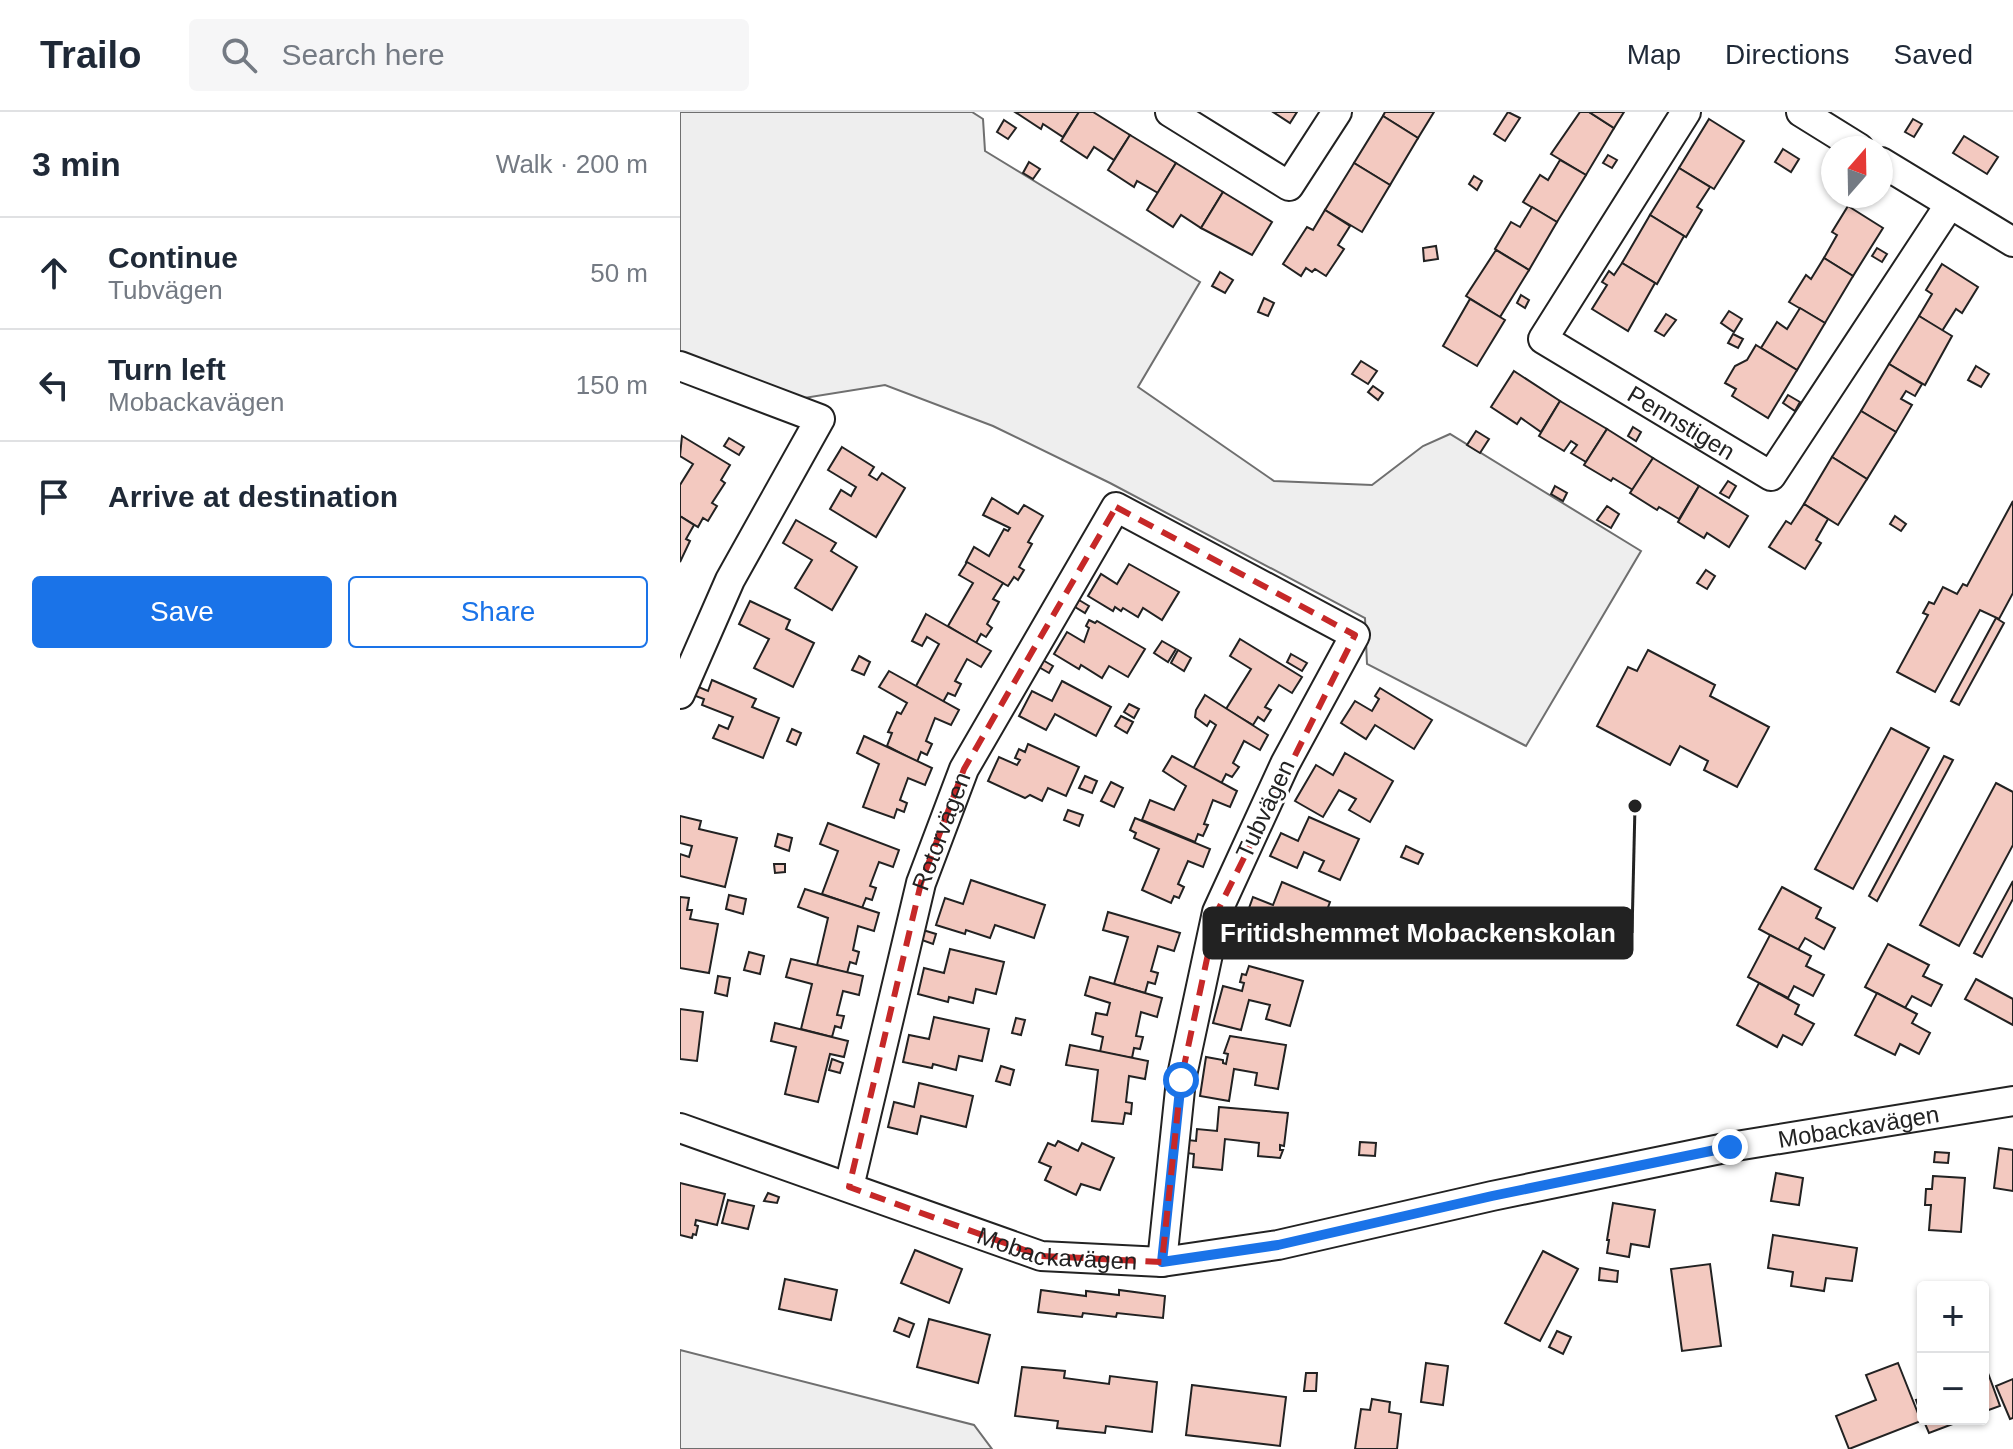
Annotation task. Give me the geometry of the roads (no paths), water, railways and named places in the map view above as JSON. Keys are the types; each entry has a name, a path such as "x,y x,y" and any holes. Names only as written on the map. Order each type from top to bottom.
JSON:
{"street":[{"path":"1170,112 1289,186 1337,112"},
{"name":"Pennstigen","path":"1686,112 1543,339 1771,476 1950,204"},
{"path":"1801,112 1840,136"},
{"path":"1893,169 2013,242"},
{"path":"680,366 820,419 730,580 680,694"},
{"name":"Rotorvägen","path":"849,1187 921,883 964,769 1116,507"},
{"name":"Tubvägen","path":"1116,507 1355,635 1285,764 1217,912 1181,1080 1162,1262"},
{"name":"Mobackavägen","path":"680,1128 1041,1256 1162,1262 1278,1245 1492,1196 1730,1147 2013,1101"}],"place":[{"name":"Fritidshemmet Mobackenskolan","path":"1635,806"}]}
